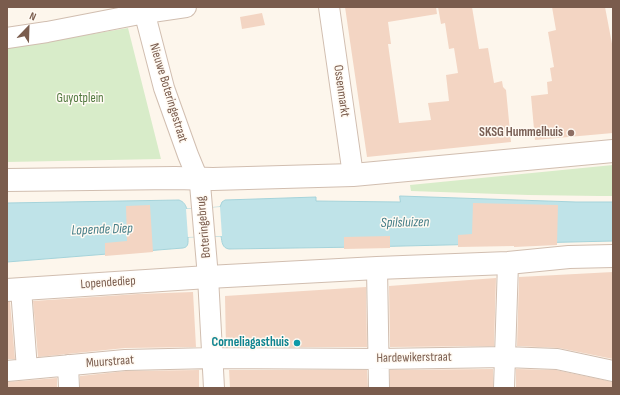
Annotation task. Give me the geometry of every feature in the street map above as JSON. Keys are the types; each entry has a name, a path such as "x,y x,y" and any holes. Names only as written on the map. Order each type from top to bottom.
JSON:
{"street":[{"path":"7,38 47,32 144,10 186,7"},
{"name":"Ossenmarkt","path":"329,7 353,175"},
{"name":"Nieuwe Boteringestraat","path":"144,10 164,88 188,155 198,178"},
{"path":"7,180 213,179 353,175 613,151"},
{"name":"Boteringebrug","path":"198,178 200,184 205,236 214,388"},
{"path":"208,277 508,263 569,257 613,256"},
{"path":"504,388 508,263"},
{"path":"376,268 379,388"},
{"name":"Lopendediep","path":"14,290 208,277"},
{"path":"14,290 27,369"},
{"name":"Hardewikerstraat","path":"213,358 379,359 505,356 557,359 613,371"},
{"name":"Muurstraat","path":"7,371 125,360 213,358"},
{"path":"68,365 69,388"}],"green space":[{"name":"Guyotplein","path":"128,28 161,159 7,162 7,48"},
{"path":"613,165 613,196 411,191 410,185"}],"water":[{"path":"400,196 613,202 613,241 229,249 224,246 221,236 188,237 187,245 183,248 7,262 7,203 179,200 184,203 187,209 220,207 222,202 225,200 316,197 316,201 400,202"}],"pier":[{"path":"220,207 222,236 188,237 186,209"}],"building":[{"path":"345,7 436,7 437,14 388,22 391,44 388,44 399,123 431,120 428,103 449,101 446,75 458,73 454,48 449,49 445,23 441,24 438,7 472,7 479,49 488,48 494,83 502,81 503,87 506,90 511,142 367,157"},
{"path":"552,7 605,7 613,49 613,133 535,140 531,96 548,94 547,82 552,81 550,68 554,67 548,32 556,30"},
{"path":"262,13 265,25 242,29 240,17"},
{"path":"473,203 558,205 557,245 458,247 458,235 472,234"},
{"path":"150,205 153,252 105,256 105,243 127,241 126,206"},
{"path":"390,236 390,248 344,249 344,237"},
{"path":"613,272 613,359 559,348 517,346 519,277"},
{"path":"496,278 494,346 390,347 389,286"},
{"path":"366,287 367,347 226,347 225,296"},
{"path":"193,292 196,347 125,348 38,357 33,301"},
{"path":"7,302 10,302 15,359 7,359"},
{"path":"493,369 493,388 390,388 390,370"},
{"path":"516,369 556,370 613,382 613,388 516,388"},
{"path":"199,370 199,388 80,388 80,376 126,371"},
{"path":"229,370 367,370 368,388 230,388"},
{"path":"57,378 57,388 7,388 7,382"}],"place":[{"name":"SKSG Hummelhuis","path":"571,133"},
{"name":"Corneliagasthuis","path":"297,343"}],"water label":[{"name":"Spilsluizen","path":"405,223"},
{"name":"Lopende Diep","path":"102,230"}]}
